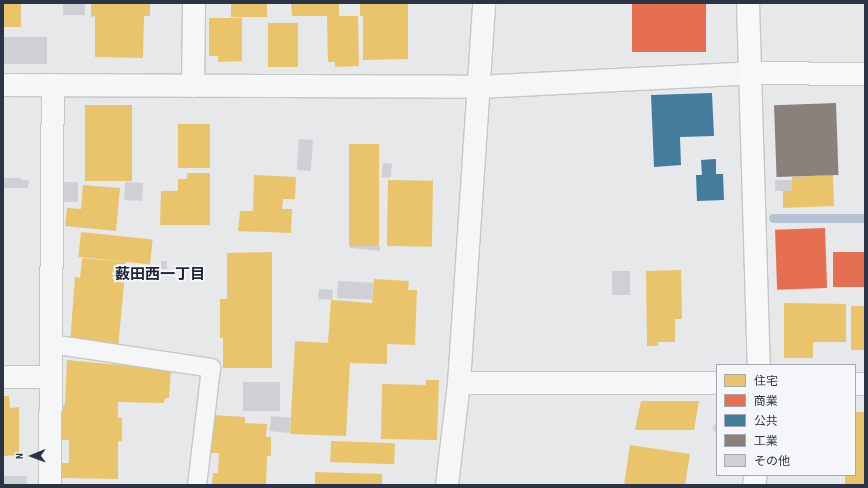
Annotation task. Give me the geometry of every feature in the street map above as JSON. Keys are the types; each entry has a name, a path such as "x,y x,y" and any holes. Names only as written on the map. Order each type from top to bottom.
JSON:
{"street":[{"path":"193,86 194,3"},
{"path":"447,485 459,383 484,3"},
{"path":"748,3 759,364"},
{"path":"3,85 479,87 751,73 865,74"},
{"path":"50,485 53,86"},
{"path":"3,377 51,376"},
{"path":"459,383 716,383"}],"lane":[{"path":"51,344 211,368 197,485"}],"building: 住宅":[{"path":"3,3 21,3 21,27 3,27"},
{"path":"91,3 150,3 150,16 144,16 143,58 95,57 95,16 91,17"},
{"path":"231,3 267,3 267,17 231,17"},
{"path":"291,3 339,3 339,16 358,16 359,66 335,67 335,62 328,62 327,16 292,16"},
{"path":"360,3 408,3 408,59 363,60 363,16 360,16"},
{"path":"209,18 242,18 242,61 218,62 218,56 209,56"},
{"path":"268,23 298,23 298,67 268,67"},
{"path":"85,105 132,105 132,181 85,181"},
{"path":"178,124 210,124 210,168 178,168"},
{"path":"349,144 379,144 379,246 349,246"},
{"path":"187,173 210,173 210,225 160,225 161,191 178,191 178,179 187,179"},
{"path":"254,175 296,177 295,199 283,199 282,209 292,209 291,233 238,231 240,211 253,211"},
{"path":"833,175 834,206 783,208 783,191 792,191 792,177"},
{"path":"388,180 433,181 432,247 387,246"},
{"path":"83,185 120,188 116,231 65,226 67,208 81,209"},
{"path":"81,232 153,240 150,264 78,257"},
{"path":"272,252 272,368 223,368 223,338 220,338 220,299 227,299 227,253"},
{"path":"82,258 126,262 118,348 70,344 75,277 80,278"},
{"path":"681,270 682,319 675,319 675,342 658,342 658,346 647,346 646,271"},
{"path":"374,279 409,281 408,290 417,290 415,345 387,344 387,364 350,363 346,436 290,434 295,341 328,343 331,300 372,303"},
{"path":"784,303 846,304 846,342 813,342 813,358 784,358"},
{"path":"851,306 865,306 865,350 851,350"},
{"path":"67,360 171,370 169,398 165,398 164,403 118,402 118,418 122,418 122,441 118,441 118,479 61,478 61,463 69,463 69,440 61,440 61,405 65,405"},
{"path":"426,380 439,380 437,440 381,439 382,384 426,385"},
{"path":"3,396 9,396 10,408 19,407 19,455 3,456"},
{"path":"641,401 699,401 694,430 635,430"},
{"path":"856,412 865,412 865,485 845,485 845,476 856,476"},
{"path":"213,415 245,417 245,423 267,424 266,437 271,437 271,456 267,456 266,485 212,485 213,473 218,473 219,453 206,453"},
{"path":"331,441 395,443 394,464 330,462"},
{"path":"630,445 690,454 685,485 624,485"},
{"path":"315,472 382,474 382,485 315,485"}],"building: 商業":[{"path":"632,3 706,3 706,52 632,52"},
{"path":"825,228 827,288 777,290 775,230"},
{"path":"833,252 865,252 865,287 833,287"}],"building: 公共":[{"path":"712,93 714,136 680,137 681,165 654,167 651,95"},
{"path":"716,159 716,174 723,174 724,200 697,201 696,175 702,175 701,160"}],"building: 工業":[{"path":"836,103 839,175 777,177 774,105"}],"building: その他":[{"path":"63,3 85,3 85,15 63,15"},
{"path":"3,37 47,37 47,64 3,64"},
{"path":"299,139 313,140 311,171 297,170"},
{"path":"383,163 392,164 390,178 382,177"},
{"path":"3,178 21,178 21,180 29,180 28,188 3,188"},
{"path":"775,180 792,180 792,191 775,191"},
{"path":"63,182 78,182 78,202 63,202"},
{"path":"125,182 143,183 142,201 124,200"},
{"path":"350,246 380,246 380,251 350,248"},
{"path":"161,261 167,261 167,269 161,269"},
{"path":"612,271 630,271 630,295 612,295"},
{"path":"338,281 373,283 372,300 337,298"},
{"path":"319,289 333,290 332,300 318,299"},
{"path":"243,382 280,382 280,411 243,411"},
{"path":"271,416 291,418 289,433 269,431"},
{"path":"716,424 716,433 712,427"},
{"path":"3,476 27,476 27,485 3,485"}],"waterway":[{"path":"773,218 865,218"}],"district":[{"name":"薮田西一丁目","path":"160,275"}]}
